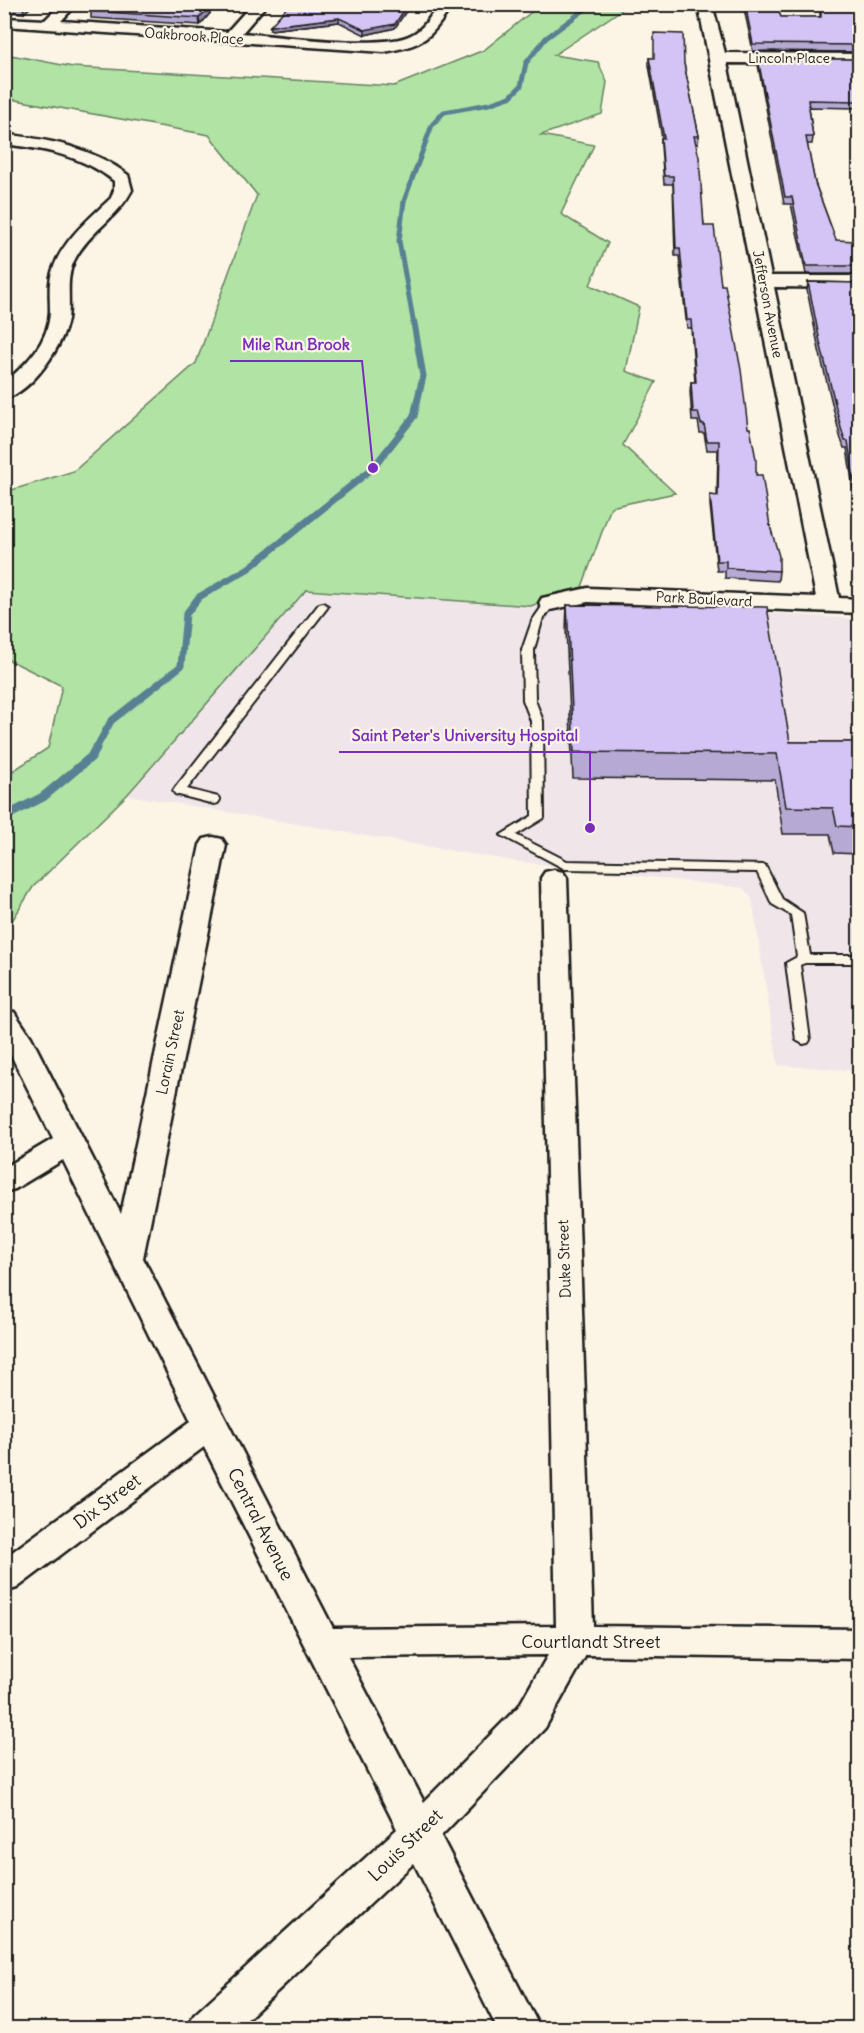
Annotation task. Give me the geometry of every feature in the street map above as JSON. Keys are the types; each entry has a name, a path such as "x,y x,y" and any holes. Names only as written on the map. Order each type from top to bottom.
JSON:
{"street":[{"path":"48,26 70,4"},
{"path":"230,38 260,4"},
{"name":"Oakbrook Place","path":"4,22 384,47 405,44 424,36 446,4"},
{"name":"Jefferson Avenue","path":"705,4 718,58 829,604"},
{"name":"Lincoln Place","path":"718,58 860,59"},
{"path":"4,139 79,153 100,161 122,179 123,190 118,200 69,252 60,272 58,321 44,358 28,375 4,393"},
{"path":"763,281 860,282"},
{"name":"Park Boulevard","path":"550,603 588,595 860,606"},
{"name":"Lorain Street","path":"127,1260 213,845"},
{"name":"Duke Street","path":"559,872 575,1640"},
{"name":"Central Avenue","path":"4,1018 17,1037 210,1425 519,2028"},
{"path":"4,1182 68,1143"},
{"name":"Dix Street","path":"4,1578 210,1425"},
{"name":"Courtlandt Street","path":"322,1643 575,1640 860,1644"},
{"name":"Louis Street","path":"209,2028 419,1833 532,1717 575,1640"}],"lane":[{"path":"550,603 537,621 528,650 529,700 537,721 538,818 507,835 559,872 761,868 777,901 797,913 804,959"},
{"path":"214,800 179,791 323,606"},
{"path":"803,1040 793,963 804,959 860,959"}],"shaded area":[{"path":"306,590 531,606 586,601 859,619 859,1071 778,1065 752,899 743,888 513,861 127,795"}],"green space":[{"path":"540,5 680,5 623,9 554,55 598,62 607,82 602,114 541,135 594,145 561,214 608,243 590,285 639,307 626,371 656,382 623,445 675,493 611,507 582,587 531,606 306,590 127,795 33,887 5,932 5,776 48,748 62,686 5,658 5,492 74,471 196,363 257,195 209,135 5,98 5,54 73,67 394,86 484,50"}],"building":[{"path":"97,4 212,4 199,18 91,11"},
{"path":"290,4 408,4 395,24 365,30 339,18 270,26"},
{"path":"745,4 775,4 781,17 821,17 821,4 854,4 860,15 860,45 753,44"},
{"path":"654,33 683,34 684,64 699,136 694,136 699,157 704,226 714,226 721,285 725,285 741,370 748,428 750,428 756,459 756,475 762,475 770,526 779,556 779,571 726,568 726,561 717,561 710,495 718,496 719,441 707,441 704,424 701,424 698,412 693,412 691,382 696,382 691,320 687,320 680,248 676,248 673,176 664,176 661,138 664,138 649,58 654,58"},
{"path":"758,59 860,59 860,109 856,101 808,100 813,137 806,137 815,183 836,240 855,241 858,266 806,266 792,197 785,197"},
{"path":"808,282 860,283 860,500 854,480 848,441 845,441 841,428 820,342"},
{"path":"567,605 767,607 790,742 860,742 860,827 837,826 833,808 786,807 777,754 574,752"}],"waterway":[{"path":"414,325 399,241 404,201 432,125 444,112 489,104 510,97 521,86 526,63 546,38 592,4"},
{"path":"95,750 111,721 181,666 186,614 199,597 249,568 373,468 414,416 423,376 414,323"},
{"path":"4,817 43,797 91,757 96,748"}],"place":[{"name":"Mile Run Brook","path":"373,468"},
{"name":"Saint Peter's University Hospital","path":"590,828"}]}
